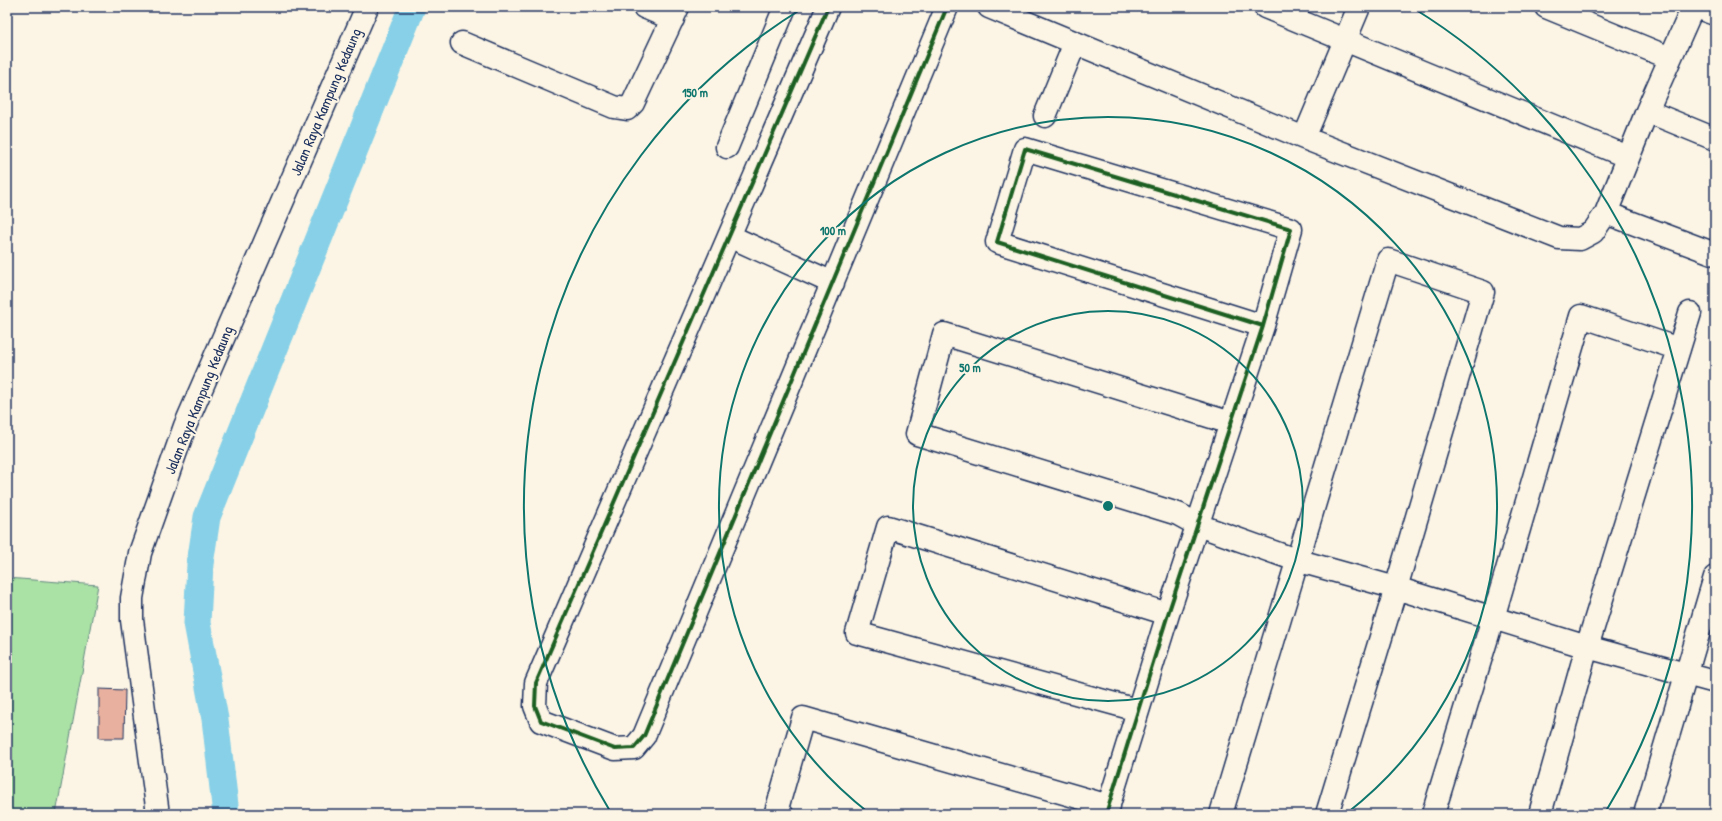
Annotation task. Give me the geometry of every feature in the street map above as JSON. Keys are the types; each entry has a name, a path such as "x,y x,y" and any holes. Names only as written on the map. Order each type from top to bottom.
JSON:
{"street":[{"name":"Jalan Raya Kampung Kedaung","path":"158,814 132,620 132,598 140,554 185,426 367,7"},
{"path":"462,43 614,107 627,108 633,104 675,13 644,7"},
{"path":"727,147 785,7"},
{"path":"828,7 536,683 535,706 541,721 615,749 634,748 644,736 947,7"},
{"path":"989,7 1027,14 1076,43 1304,138 1559,238 1580,239 1593,232 1606,213 1647,111 1694,7 1715,14"},
{"path":"1265,7 1628,157"},
{"path":"1304,138 1359,7"},
{"path":"1546,7 1670,58"},
{"path":"1045,116 1076,43"},
{"path":"1647,111 1715,139"},
{"path":"782,814 776,812 803,718 1108,810 1137,710 1263,326 1291,229 1025,150 997,242 1263,326"},
{"path":"1606,213 1715,254"},
{"path":"729,236 833,283"},
{"path":"1221,814 1296,560 1388,260 1483,292 1396,588 1326,814"},
{"path":"1540,814 1587,647 1690,313"},
{"path":"1433,814 1493,618 1581,316 1679,349"},
{"path":"1231,423 944,334 917,434 1178,514 1198,525 1296,560 1396,588 1587,647 1715,682"},
{"path":"1137,710 858,633 888,527 1168,614"},
{"path":"1645,814 1715,577"}],"green space":[{"path":"7,578 98,585 56,814 7,814"}],"building":[{"path":"99,689 125,690 124,738 99,738"},
{"path":"274,812 300,813 300,814 274,814"}],"waterway":[{"path":"226,814 215,719 197,623 200,564 207,517 412,7"}],"cycle path":[{"path":"828,7 536,683 535,706 541,721 615,749 634,748 644,736 947,7"},
{"path":"1106,814 1168,614 1263,326 1291,229 1025,149 997,242 1263,326"}]}
